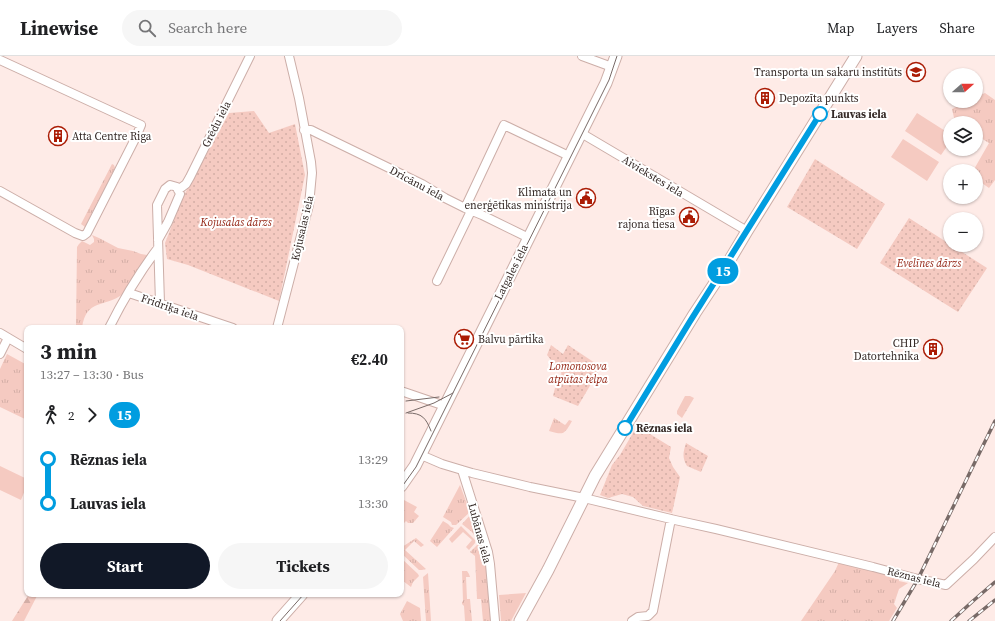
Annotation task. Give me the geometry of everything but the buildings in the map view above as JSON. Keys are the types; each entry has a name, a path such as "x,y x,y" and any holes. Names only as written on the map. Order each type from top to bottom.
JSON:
{"street":[{"name":"Grēdu iela","path":"178,190 186,184 190,177 250,56"},
{"name":"Kojusalas iela","path":"278,325 309,204 312,174 296,82 289,56"},
{"path":"582,56 612,67"},
{"name":"Latgales iela","path":"404,482 421,455 606,83 616,56"},
{"path":"520,621 596,476 655,378 728,263 746,231 856,56"},
{"path":"0,60 141,125 86,235 83,236 75,233 0,191"},
{"path":"437,281 504,125 569,156"},
{"name":"Dricānu iela","path":"304,130 317,132 422,184 445,198 529,238"},
{"name":"Aiviekstes iela","path":"581,133 746,231"},
{"name":"Grēdu iela","path":"158,240 168,222 180,194 177,187 170,185 165,189 157,205 158,248 160,303"},
{"path":"111,325 143,270 158,248"},
{"name":"Fridriķa iela","path":"129,293 224,325"},
{"path":"0,333 24,347"},
{"path":"0,354 8,338"},
{"path":"404,392 445,406"},
{"name":"Rēznas iela","path":"421,455 442,464 508,482 716,529 946,585 995,537"},
{"name":"Lubānas iela","path":"462,470 488,552 495,621"},
{"path":"632,621 638,617 648,616 653,611 671,519"},
{"path":"278,621 299,597"}],"green space":[{"path":"985,93 995,100 995,180 989,188 983,184 983,164 977,164 983,156 989,143 983,139 983,116 954,116 952,109 983,108 983,94"},
{"name":"Kojusalas dārzs","path":"254,111 269,133 295,124 305,175 279,301 188,265 167,259 165,243 183,197 229,113"},
{"path":"917,113 943,130 943,152 941,155 905,131"},
{"path":"903,139 939,162 927,181 891,157"},
{"path":"815,159 885,204 857,249 787,207"},
{"path":"112,164 115,168 85,227 81,224"},
{"name":"Evelīnes dārzs","path":"909,218 943,240 943,252 962,252 987,268 958,312 880,263"},
{"path":"92,235 118,248 147,255 147,257 124,293 110,301 92,308 84,318 83,325 76,325 77,247 82,241 90,245 94,242"},
{"name":"Lomonosova atpūtas telpa","path":"551,345 563,354 568,345 601,367 578,406 553,396 555,388 562,381 561,370 547,355"},
{"path":"7,354 24,363 24,419 0,407 0,369"},
{"path":"685,396 694,398 682,418 677,414 677,411"},
{"path":"554,418 565,425 569,420 572,421 563,433 558,433 549,431"},
{"path":"637,426 671,447 669,458 680,477 672,513 643,506 633,497 622,494 608,498 600,495 612,465 620,455"},
{"path":"686,443 708,456 701,472 687,466 684,460"},
{"path":"0,466 24,478 24,492 21,500 0,490"},
{"path":"460,485 470,512 456,525 452,525 451,522 443,517"},
{"path":"404,500 417,507 414,512 419,516 413,523 408,523 406,521 404,523"},
{"path":"472,513 480,538 478,541 472,532 462,524"},
{"path":"443,521 454,528 437,547 430,541"},
{"path":"461,526 475,540 475,543 469,550 466,547 472,540 463,532 452,543 449,539"},
{"path":"416,538 424,545 421,547 414,541 405,550 426,569 419,570 404,556 404,546"},
{"path":"481,541 487,567 491,621 483,621 481,599 477,599 475,556 470,552"},
{"path":"404,561 419,576 413,582 411,587 404,582"},
{"path":"839,562 899,577 899,581 908,583 899,589 894,604 897,608 889,621 801,621 835,571"},
{"path":"462,571 467,571 470,577 466,577 467,599 470,599 472,621 465,621 464,606 462,604"},
{"path":"428,573 431,621 426,621 423,577"},
{"path":"526,593 511,621 501,621 499,595"},
{"path":"27,597 36,597 24,621 12,621"},
{"path":"407,601 420,608 421,621 403,621 400,614"}],"tram line":[{"path":"404,484 416,467 609,80 617,56"},
{"path":"406,413 434,403 453,393"},
{"path":"406,401 439,397"},
{"path":"408,413 417,414 423,417 431,431"},
{"path":"280,621 301,597"}],"railway":[{"path":"893,621 918,579 995,421"},
{"path":"951,621 995,582"},
{"path":"969,621 995,600"}],"bus line":[{"name":"15","path":"625,428 820,114"}],"place":[{"name":"Transporta un sakaru institūts","path":"916,72"},
{"name":"Depozīta punkts","path":"765,98"},
{"name":"Lauvas iela","path":"820,114"},
{"name":"Atta Centre Riga","path":"58,136"},
{"name":"Klimata un enerģētikas ministrija","path":"586,198"},
{"name":"Rīgas rajona tiesa","path":"689,217"},
{"name":"Balvu pārtika","path":"464,339"},
{"name":"CHIP Datortehnika","path":"933,349"},
{"name":"Rēznas iela","path":"625,428"}]}
